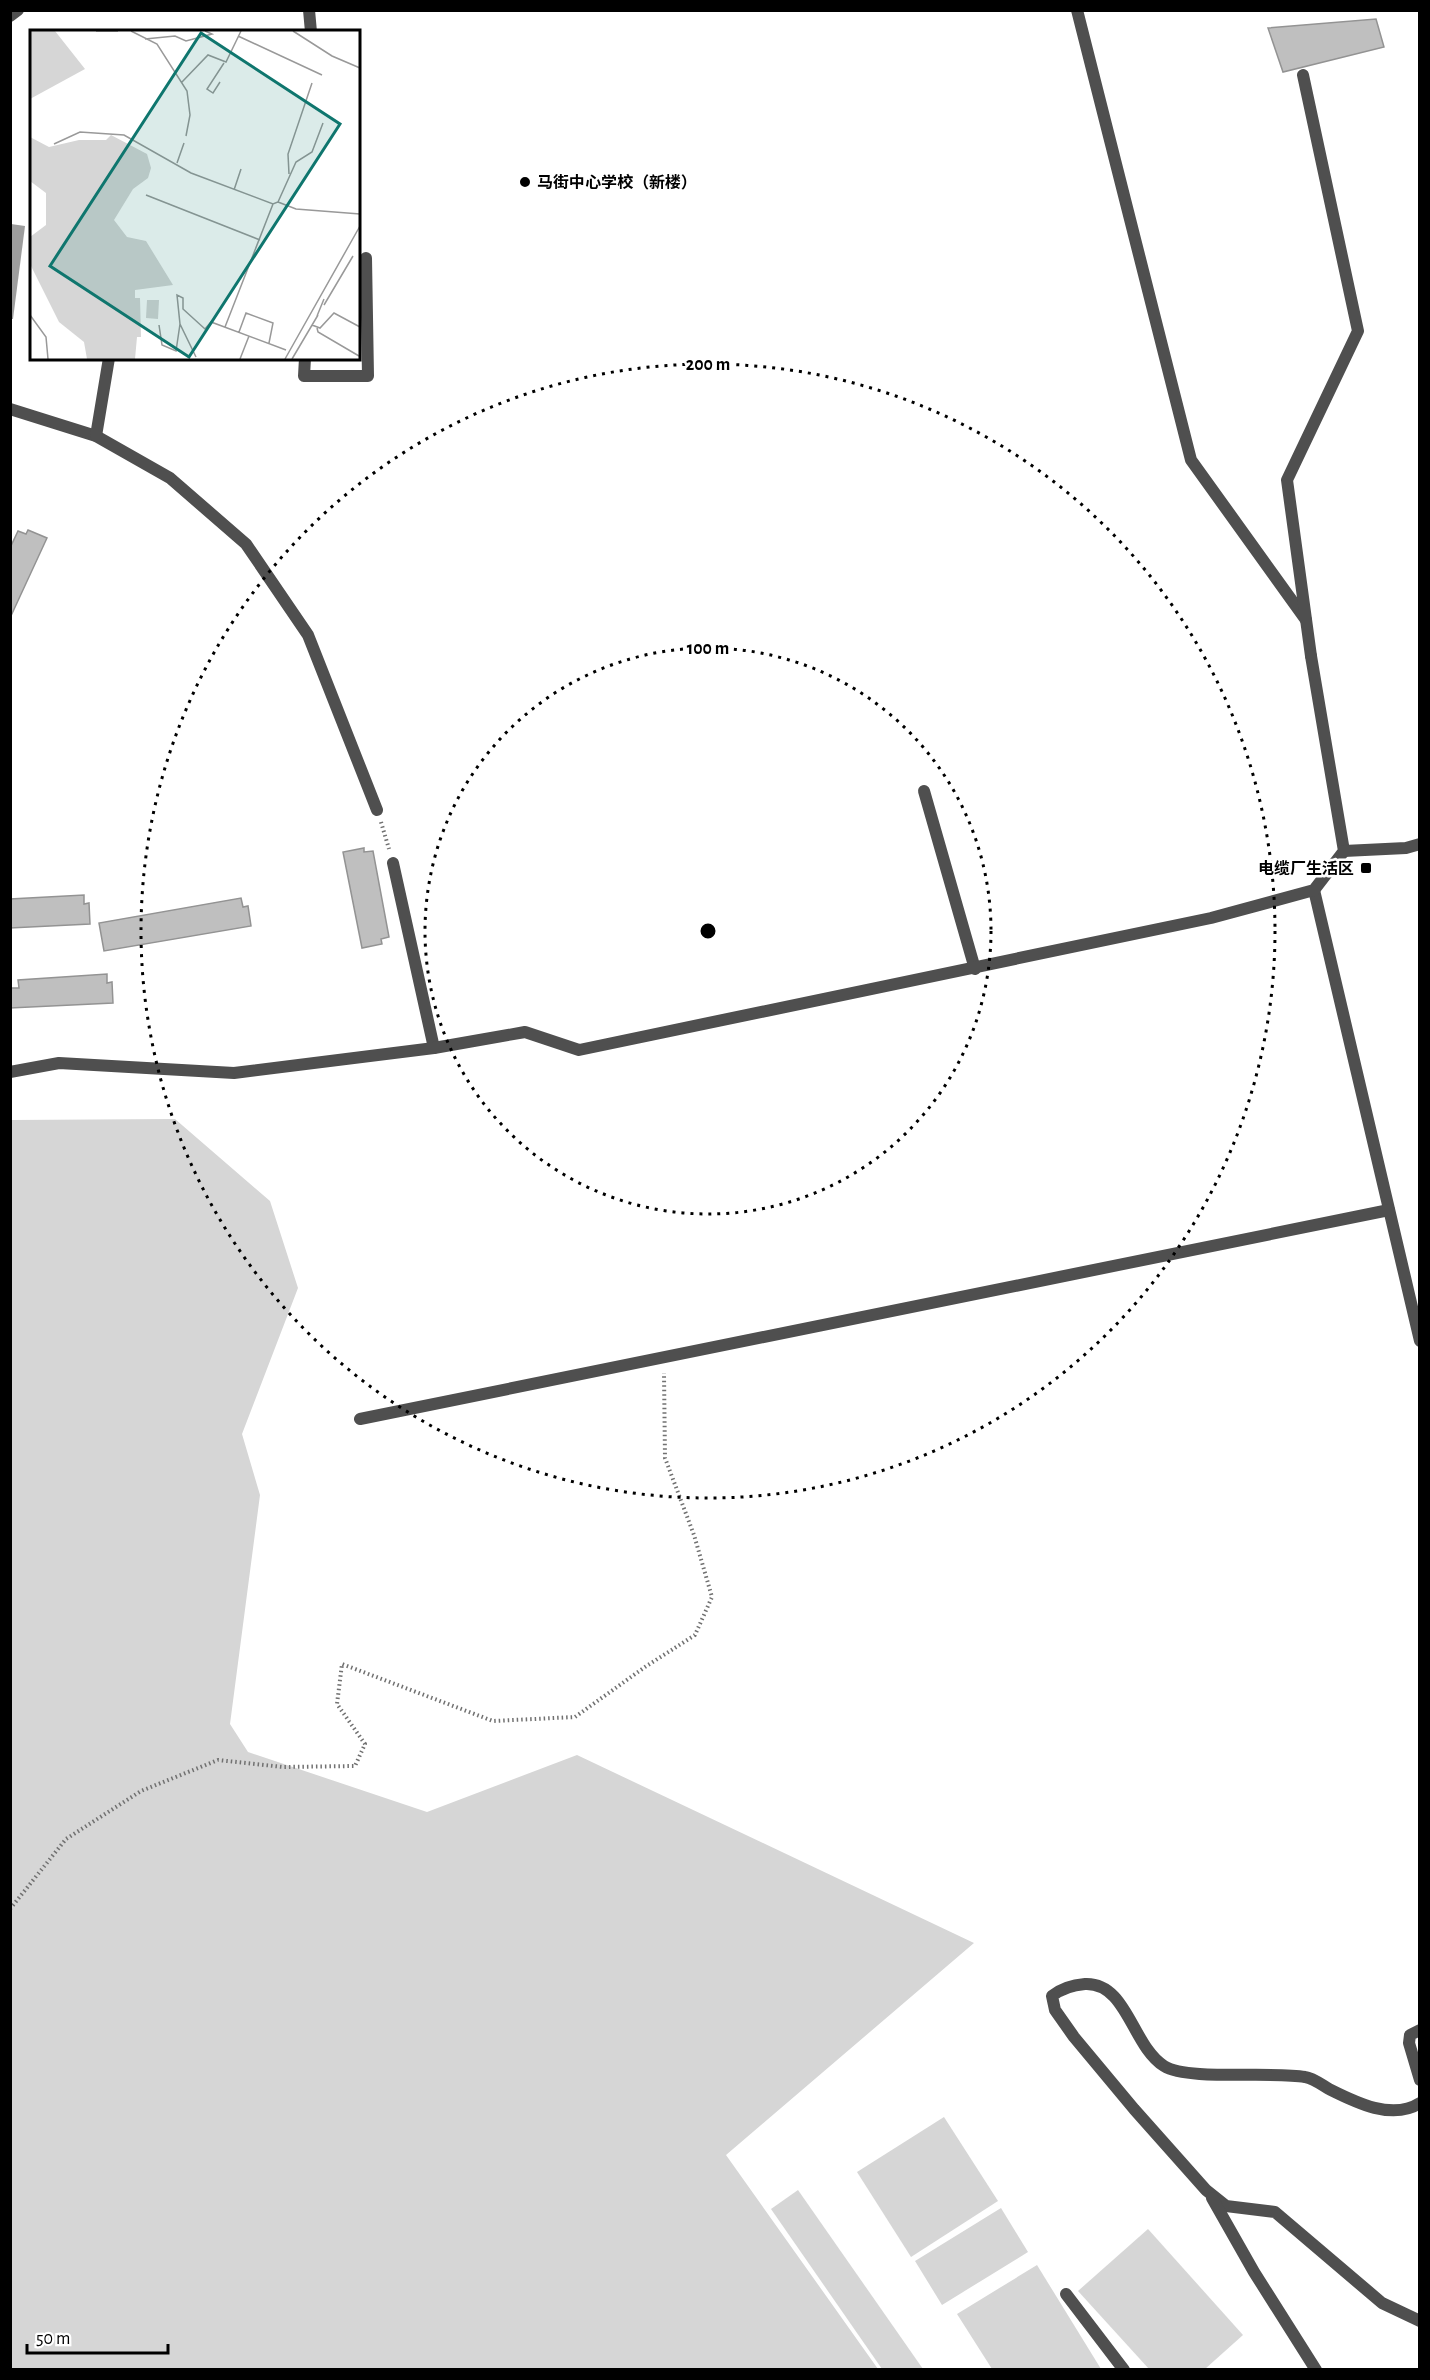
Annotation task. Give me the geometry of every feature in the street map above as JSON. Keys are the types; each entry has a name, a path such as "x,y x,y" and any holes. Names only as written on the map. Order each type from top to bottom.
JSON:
{"street":[{"path":"10,16 18,10"},
{"path":"309,10 311,30"},
{"path":"1077,10 1191,460 1306,620"},
{"path":"10,1072 59,1063 234,1073 434,1048 525,1032 579,1050 1211,918 1314,890 1344,851 1311,656 1287,480 1358,331 1303,75"},
{"path":"305,360 304,376 368,376 366,258"},
{"path":"96,436 109,360"},
{"path":"10,410 96,436 170,478 246,544 308,635 377,810"},
{"path":"924,791 975,969"},
{"path":"1344,851 1406,848 1419,844"},
{"path":"393,863 434,1048"},
{"path":"1314,890 1419,1341"},
{"path":"360,1419 1389,1210"},
{"path":"1419,2103 1410,2109 1393,2110 1360,2105 1307,2077 1194,2073 1166,2067 1143,2045 1111,1992 1094,1984 1074,1985 1060,1989 1052,1996 1054,2007 1074,2037 1208,2192 1226,2206 1275,2212 1382,2303 1419,2321"},
{"path":"1419,2030 1410,2035 1409,2043 1419,2080"},
{"path":"1208,2192 1254,2272 1315,2365 1316,2370"},
{"path":"1066,2294 1124,2370"}],"path":[{"path":"377,810 393,863"},
{"path":"10,1909 66,1839 141,1791 218,1760 283,1767 355,1766 365,1744 337,1704 342,1664 493,1721 575,1717 695,1635 712,1597 694,1535 665,1458 664,1358"}],"shaded area":[{"path":"11,224 25,226 13,319 10,319"},
{"path":"175,1119 270,1201 298,1288 242,1434 260,1495 230,1724 248,1752 427,1812 577,1755 974,1943 726,2155 878,2369 11,2369 11,1120"},
{"path":"944,2117 998,2201 911,2257 857,2172"},
{"path":"798,2190 923,2369 882,2369 771,2209"},
{"path":"1001,2208 1028,2252 942,2305 915,2261"},
{"path":"1148,2229 1243,2335 1205,2369 1149,2369 1078,2291"},
{"path":"1037,2265 1101,2369 992,2369 957,2314"}],"building":[{"path":"1376,19 1384,47 1283,72 1268,28"},
{"path":"28,530 47,538 10,618 10,548 18,531 26,534"},
{"path":"364,848 364,852 373,851 389,937 381,939 382,944 362,948 343,852"},
{"path":"84,895 84,904 89,903 90,924 10,928 10,899"},
{"path":"241,898 243,907 248,906 251,926 104,951 99,923"},
{"path":"107,974 107,983 112,982 113,1003 10,1008 10,988 19,988 18,980"}],"place":[{"name":"马街中心学校（新楼）","path":"525,182"},
{"name":"电缆厂生活区","path":"1366,868"}]}
